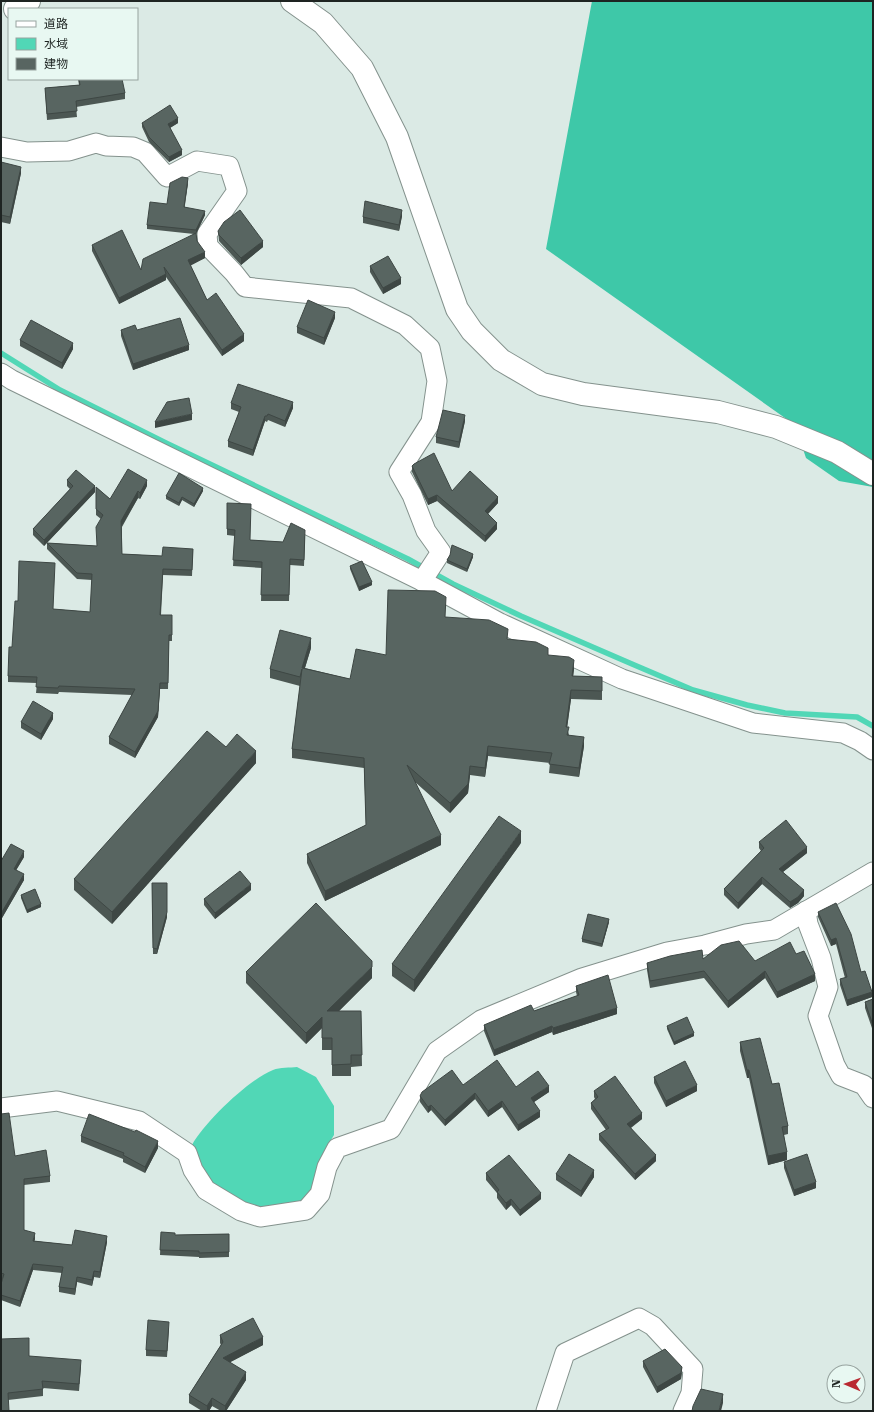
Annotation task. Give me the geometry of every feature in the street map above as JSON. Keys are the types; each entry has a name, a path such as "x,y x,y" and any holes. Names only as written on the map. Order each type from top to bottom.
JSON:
{"street":[{"path":"17,8 29,1"},
{"path":"292,1 323,23 362,68 397,137 457,309 472,331 501,360 542,384 583,394 718,412 776,427 838,452 873,474"},
{"path":"1,147 27,152 69,151 96,143 106,146 133,147 145,152 167,177 197,162 229,166 237,191 207,234 208,246 234,273 245,287 351,298 405,325 430,348 437,381 431,422 399,472 412,495 426,531 441,552 422,581"},
{"path":"1,373 12,380 422,581 500,623 622,679 753,723 843,733 860,741 873,750"},
{"path":"1,1108 57,1101 139,1121 187,1153 193,1170 206,1190 241,1211 260,1217 306,1210 320,1194 327,1167 337,1148 391,1129 437,1051 482,1020 582,978 667,952 706,945 746,934 774,930 873,872"},
{"path":"806,911 808,924 821,958 828,987 818,1016 835,1065 841,1076 864,1085 873,1098"},
{"path":"546,1411 566,1353 639,1318 654,1326 693,1369 691,1393 683,1411"}],"shaded area":[{"path":"592,1 873,1 873,487 839,481 806,458 795,425 546,249"}],"water":[{"path":"297,1067 316,1077 334,1106 334,1135 326,1148 323,1165 309,1199 299,1207 253,1209 219,1192 197,1164 192,1145 217,1114 240,1092 252,1083 273,1070"}],"building":[{"path":"79,80 122,80 125,93 76,101 77,111 47,114 45,88 80,85"},
{"path":"170,105 178,118 168,124 182,150 169,157 149,137 142,123"},
{"path":"1,162 21,167 10,217 1,215"},
{"path":"182,177 188,178 184,207 205,211 196,230 147,225 150,202 167,204 170,183"},
{"path":"365,201 402,210 399,225 363,217"},
{"path":"240,210 263,241 241,258 219,235 218,231 224,222"},
{"path":"122,230 141,270 143,259 196,233 197,241 205,252 188,260 207,300 216,293 244,334 222,350 164,267 166,274 119,298 92,245"},
{"path":"388,256 401,278 383,288 370,266"},
{"path":"308,300 335,312 324,338 297,327"},
{"path":"180,318 189,345 133,364 121,330 135,325 137,330"},
{"path":"31,320 73,343 62,363 20,340"},
{"path":"238,384 293,402 285,421 268,414 265,416 253,450 228,441 241,407 231,403"},
{"path":"189,398 192,414 155,422 167,402"},
{"path":"443,410 465,415 459,442 436,437"},
{"path":"434,453 452,491 470,471 498,497 485,511 497,523 485,536 437,495 428,499 412,466"},
{"path":"128,469 147,480 140,493 138,491 121,521 122,554 162,556 163,547 193,549 192,570 163,569 160,615 172,615 172,635 169,635 168,683 160,683 158,711 135,752 109,737 135,689 59,686 58,688 36,687 37,677 8,676 9,647 12,647 15,601 18,601 19,561 55,563 53,609 90,612 92,574 77,573 47,543 97,546 96,527 103,515 96,509 96,487 110,499"},
{"path":"76,470 95,486 44,540 33,529 73,486 67,480"},
{"path":"179,473 203,488 194,504 182,497 179,503 166,496"},
{"path":"227,503 251,504 250,540 283,542 291,523 305,530 304,560 290,559 289,595 261,595 262,562 233,560 235,530 227,529"},
{"path":"452,545 473,554 467,569 447,560 450,555"},
{"path":"362,561 372,582 359,587 350,566"},
{"path":"388,590 435,591 446,597 445,617 489,620 508,629 507,639 536,642 548,648 548,655 569,657 574,660 572,676 602,677 602,691 571,690 566,727 569,727 567,735 584,737 579,768 549,764 552,753 488,746 485,768 470,766 468,784 450,803 407,765 441,835 325,891 307,854 366,825 364,758 292,749 302,669 300,677 270,669 280,630 311,638 302,668 350,679 356,649 386,655"},
{"path":"33,701 53,713 41,734 21,722"},
{"path":"207,731 226,747 237,734 256,751 112,912 74,879"},
{"path":"499,816 521,831 414,980 392,964"},
{"path":"786,820 807,847 779,869 804,890 798,897 790,902 762,877 738,903 724,889 764,848 759,842"},
{"path":"11,844 24,851 14,869 24,874 1,912 1,861"},
{"path":"240,871 251,884 215,913 204,899"},
{"path":"152,883 167,883 167,912 157,949 153,948"},
{"path":"35,889 41,904 27,910 21,895"},
{"path":"316,903 372,961 372,967 327,1011 361,1011 362,1055 351,1055 351,1064 332,1065 332,1038 322,1038 322,1017 306,1033 246,972"},
{"path":"836,903 851,934 861,972 865,971 872,992 847,1000 840,979 847,977 836,938 831,940 818,912"},
{"path":"588,914 609,919 602,944 582,939"},
{"path":"739,941 755,961 790,942 796,954 804,951 815,974 777,992 765,971 728,1001 704,971 650,981 647,963 670,956 702,950 703,959 721,945"},
{"path":"608,975 617,1008 553,1028 552,1026 494,1050 484,1025 531,1005 534,1011 579,995 576,986"},
{"path":"873,999 873,1025 865,1002"},
{"path":"687,1017 694,1033 674,1042 667,1026"},
{"path":"760,1038 772,1084 779,1083 788,1126 782,1127 787,1152 768,1156 749,1070 747,1070 740,1042"},
{"path":"497,1060 516,1087 538,1071 549,1086 531,1098 540,1111 518,1125 502,1101 488,1111 475,1093 445,1120 431,1105 428,1107 420,1096 422,1092 452,1070 463,1085"},
{"path":"685,1061 697,1085 666,1101 654,1077"},
{"path":"615,1076 642,1113 627,1124 656,1155 635,1174 599,1134 609,1128 591,1103 598,1097 594,1091"},
{"path":"9,1113 15,1156 46,1150 50,1176 24,1179 24,1230 35,1233 33,1241 72,1245 75,1230 107,1236 100,1272 94,1271 92,1280 77,1277 75,1289 59,1287 63,1267 33,1264 20,1301 1,1295 1,1284 4,1274 1,1273 1,1114"},
{"path":"89,1114 135,1132 136,1130 158,1141 145,1167 123,1155 124,1153 81,1136"},
{"path":"569,1154 594,1170 581,1191 556,1174"},
{"path":"807,1154 816,1182 794,1190 784,1162"},
{"path":"509,1155 541,1193 520,1210 511,1199 506,1203 497,1192 499,1190 486,1173"},
{"path":"161,1232 175,1233 175,1235 229,1234 229,1252 199,1253 199,1251 160,1250"},
{"path":"253,1318 263,1337 223,1358 246,1372 225,1406 212,1398 207,1406 189,1395 223,1342 220,1335"},
{"path":"148,1320 169,1322 167,1351 146,1350"},
{"path":"29,1338 29,1356 81,1360 79,1384 42,1381 43,1389 8,1393 9,1411 1,1411 1,1339"},
{"path":"665,1349 682,1367 681,1373 657,1387 643,1361"},
{"path":"701,1389 723,1394 719,1411 692,1411"}],"waterway":[{"path":"1,353 60,390 166,443 408,559 453,584 521,616 632,664 693,690 747,705 785,713 857,717 873,726"}]}
